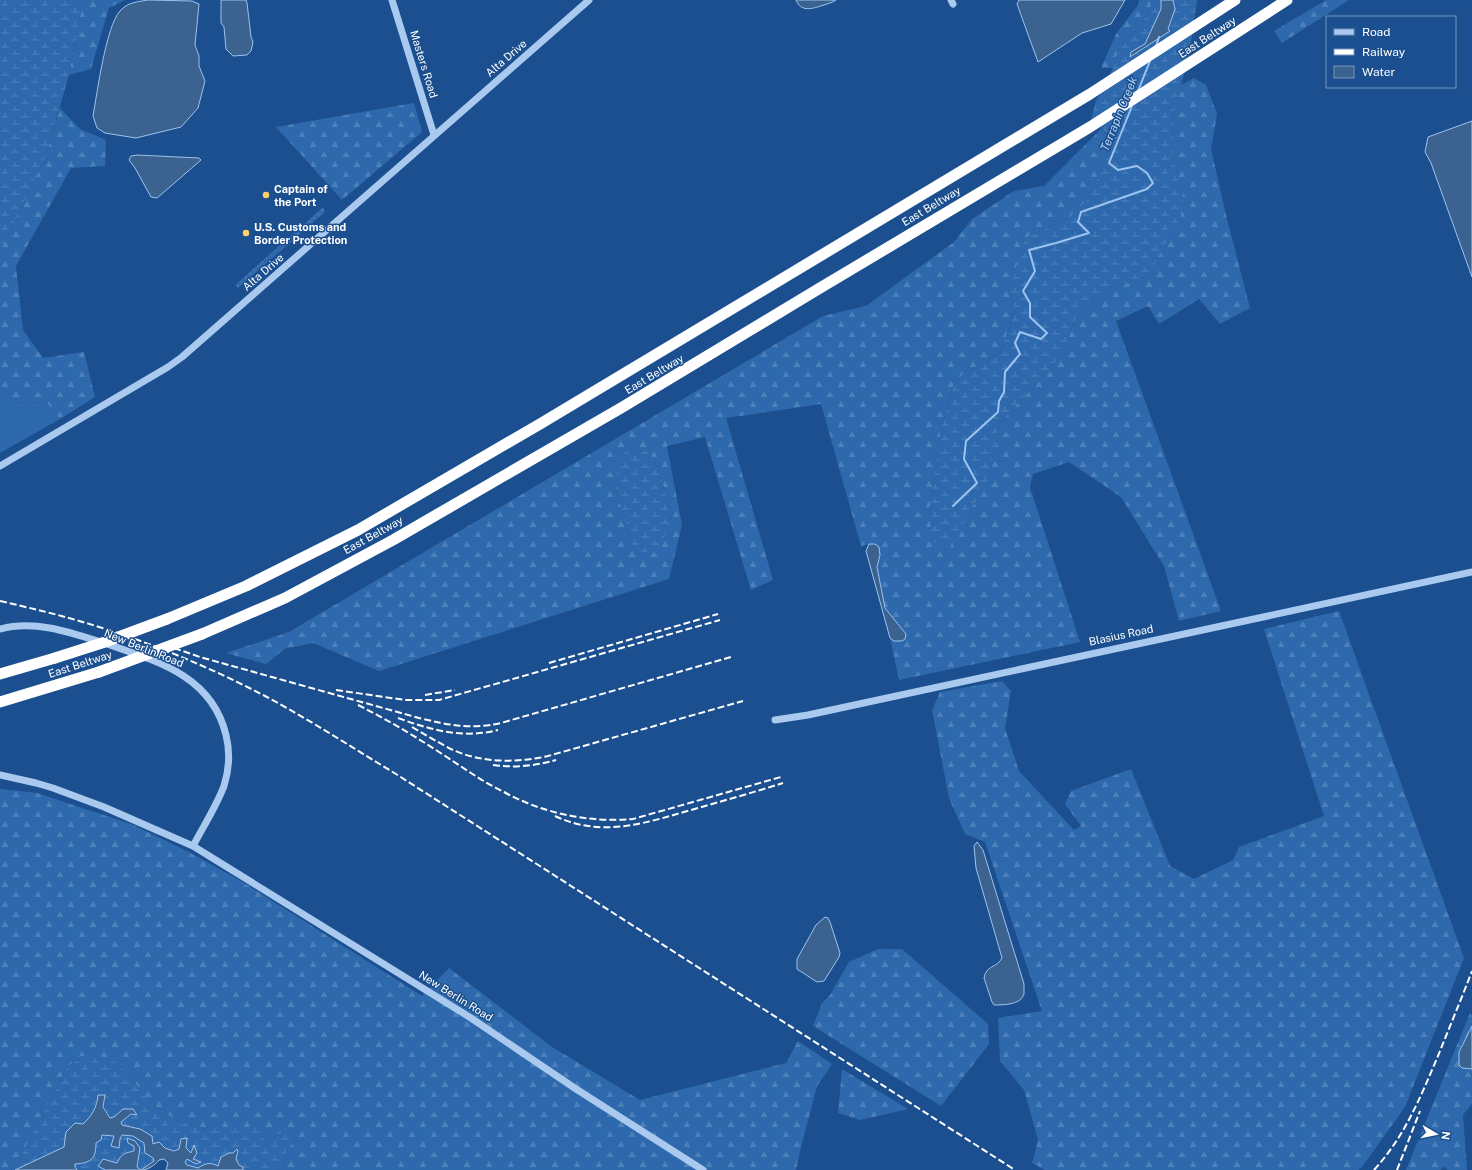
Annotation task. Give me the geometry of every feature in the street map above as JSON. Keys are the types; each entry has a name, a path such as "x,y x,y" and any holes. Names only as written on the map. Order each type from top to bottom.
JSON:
{"highway":[{"name":"East Beltway","path":"0,674 105,642 167,618 246,586 358,530 547,420 1090,94 1235,0"},
{"name":"East Beltway","path":"0,702 99,672 202,634 285,598 393,540 621,408 1090,127 1287,0"}],"street":[{"name":"Masters Road","path":"392,0 434,135"},
{"name":"Alta Drive","path":"0,466 168,367 182,357 589,0"},
{"name":"Blasius Road","path":"775,720 808,715 1472,572"},
{"name":"New Berlin Road","path":"0,629 25,625 46,627 86,637 166,666 194,682 205,694 216,709 223,725 228,743 228,759 223,787 193,846"},
{"name":"New Berlin Road","path":"0,775 53,788 104,807 193,846 471,1018 576,1089 703,1170"}],"green space":[{"path":"0,0 83,0 69,75 45,158 0,251"},
{"path":"83,0 125,0 109,8 91,69 69,75"},
{"path":"1139,0 1152,0 1151,7 1142,24 1119,49 1113,68 1101,68 1116,34 1138,5"},
{"path":"1152,0 1161,0 1161,9 1145,44 1131,52 1131,57 1170,31 1168,29 1175,9 1173,0 1197,0 1190,50 1174,113 1173,158 1183,193 1181,217 1147,276 1108,289 1076,318 1061,356 999,424 990,476 950,547 933,542 929,516 941,429 953,387 965,371 985,364 1001,351 1015,311 1011,294 1020,248 1029,236 1068,219 1089,198 1109,151 1109,135 1091,120 1096,101 1113,68 1119,49 1142,24 1151,7"},
{"path":"1326,0 1349,0 1282,43 1274,31"},
{"path":"1194,78 1206,85 1217,114 1211,149 1250,308 1220,324 1199,299 1159,324 1148,306 1116,321 1221,611 1179,621 1164,566 1121,497 1069,462 1033,474 1030,487 1080,642 899,680 890,638 894,641 906,634 885,608 877,567 880,555 869,544 861,546 821,404 726,418 773,580 751,590 705,437 667,446 682,525 669,579 379,671 313,643 286,648 266,664 226,653 289,632 823,316 866,306 954,242 972,219 1014,191 1044,186 1101,129 1109,135 1109,151 1089,198 1068,219 1029,236 1011,294 1015,310 1001,351 985,364 965,371 953,387 941,429 929,516 990,476 999,424 1061,356 1076,318 1108,289 1147,276 1183,193 1173,158 1174,113 1181,85","holes":["648,452 660,472 671,519 642,553 633,548 616,489"]},
{"path":"414,103 422,132 342,200 276,127"},
{"path":"60,108 80,129 106,140 105,166 71,168 16,266 23,330 43,358 84,352 95,397 60,419 47,403 8,402 0,386 0,251 45,158"},
{"path":"322,208 324,208 325,212 238,288 235,285"},
{"path":"0,386 8,402 47,403 60,419 0,453"},
{"path":"634,448 648,452 660,472 671,520 661,544 642,554 633,548 616,489 618,456"},
{"path":"1339,611 1464,958 1405,1107 1362,1167 1358,1170 1045,1170 1032,1163 1038,1140 1024,1090 1000,1061 998,1018 1042,1011 985,842 965,834 949,798 932,710 940,692 1002,681 1011,691 1005,728 1019,771 1074,830 1081,826 1065,804 1071,791 1131,769 1170,866 1194,879 1233,860 1239,847 1324,816 1264,629"},
{"path":"0,789 37,793 131,824 187,851 241,881 422,996 449,968 552,1047 640,1100 786,1063 798,1041 832,1064 817,1086 796,1170 278,1170 282,1167 287,1149 299,1138 285,1131 266,1141 228,1129 206,1129 175,1120 152,1104 120,1065 100,1056 82,1056 67,1067 14,1170 0,1170"},
{"path":"878,949 902,949 988,1024 989,1044 941,1106 813,1026 822,1003 830,995 849,962"},
{"path":"1470,1013 1472,1014 1472,1026 1459,1052 1470,1069 1472,1069 1472,1104 1463,1115 1467,1170 1448,1170 1444,1166 1440,1170 1406,1170"},
{"path":"82,1056 101,1056 120,1065 152,1104 175,1120 206,1129 256,1128 266,1141 285,1131 299,1138 287,1149 282,1167 278,1170 243,1170 243,1167 239,1165 236,1159 238,1151 229,1153 218,1166 208,1164 198,1168 187,1165 185,1162 187,1159 196,1164 200,1161 193,1159 195,1145 191,1153 186,1148 171,1150 159,1142 152,1144 152,1136 140,1129 123,1126 121,1122 131,1114 123,1109 114,1117 110,1118 98,1095 92,1116 64,1147 14,1170 67,1067"},
{"path":"842,1069 908,1109 860,1120 838,1113"},
{"path":"102,1135 114,1136 114,1139 120,1146 120,1139 122,1135 133,1136 144,1143 145,1153 153,1158 154,1161 141,1170 137,1168 139,1161 134,1146 134,1151 125,1153 120,1157 117,1163 105,1170 77,1170 75,1164 86,1163 96,1149 96,1143"}],"water":[{"path":"148,0 192,1 199,4 195,45 199,56 199,66 205,81 198,108 181,127 136,138 105,133 97,128 93,116 110,31 115,19 123,8 133,3"},
{"path":"221,0 246,0 253,42 251,51 247,55 233,56 226,49 224,27 221,23"},
{"path":"796,0 836,0 831,3 807,9 798,4"},
{"path":"1019,0 1125,0 1111,24 1082,33 1038,62 1017,4"},
{"path":"1161,0 1173,0 1175,9 1168,29 1170,31 1130,57 1131,52 1145,44 1161,9"},
{"path":"1472,121 1472,277 1431,163 1425,152 1428,137"},
{"path":"131,156 199,158 201,160 157,198 151,197 129,160"},
{"path":"869,544 875,544 879,547 880,555 877,567 885,608 906,634 905,639 902,641 894,641 890,638 866,551"},
{"path":"977,842 983,850 1024,984 1024,994 1022,998 1011,1004 994,1005 984,978 987,971 997,964 1002,958 976,868 974,846"},
{"path":"825,917 828,918 830,922 840,953 824,981 817,982 797,969 797,959 816,925"},
{"path":"1472,1026 1472,1069 1462,1068 1459,1065 1459,1052"},
{"path":"98,1095 105,1095 103,1107 110,1118 114,1117 123,1109 133,1109 137,1115 131,1114 121,1122 122,1125 140,1129 152,1136 153,1144 159,1142 165,1148 174,1151 179,1149 181,1139 187,1138 186,1148 191,1153 194,1145 197,1153 193,1159 201,1162 196,1164 187,1159 185,1162 187,1165 198,1168 208,1164 218,1166 221,1157 229,1153 233,1153 237,1149 236,1159 239,1165 243,1167 243,1170 166,1170 168,1163 164,1159 159,1160 149,1168 141,1170 154,1161 153,1158 145,1153 144,1143 133,1136 122,1135 119,1148 111,1146 114,1136 102,1135 101,1140 96,1143 95,1153 91,1160 85,1163 75,1164 77,1170 15,1170 64,1147 66,1132 75,1123 83,1124 89,1118 94,1111"},
{"path":"127,1138 135,1141 140,1148 137,1167 141,1170 105,1170 98,1166 103,1159 117,1163 124,1154 134,1151 134,1146 128,1143"}],"waterway":[{"name":"Terrapin Creek","path":"1156,46 1159,37"},
{"name":"Terrapin Creek","path":"1138,91 1150,61"},
{"name":"Terrapin Creek","path":"953,506 977,483 964,459 966,441 998,412 999,401 1004,392 1005,372 1020,354 1015,343 1020,332 1041,339 1047,333 1030,317 1030,303 1023,291 1035,271 1029,250 1089,233 1078,222 1081,212 1147,189 1153,183 1147,173 1137,166 1118,170 1109,163 1132,106"}],"railway":[{"path":"0,601 97,626 154,646 238,682 282,705 396,774 1015,1170"},
{"path":"549,663 718,614"},
{"path":"336,690 405,700 439,700 720,620"},
{"path":"174,648 200,657 419,718 460,726 479,726 501,723 731,657"},
{"path":"425,695 455,690"},
{"path":"412,727 453,750 464,754 488,759 512,761 548,756 743,701"},
{"path":"358,705 409,733 487,783 534,806 583,818 616,820 633,819 781,777"},
{"path":"398,718 447,732 472,734 498,730"},
{"path":"493,765 524,766 556,760"},
{"path":"555,816 573,823 591,826 626,826 644,823 783,783"},
{"path":"1374,1170 1395,1144 1418,1102 1472,971"},
{"path":"1397,1170 1420,1111"}],"place":[{"name":"Captain of the Port","path":"266,195"},
{"name":"U.S. Customs and Border Protection","path":"246,233"}]}
